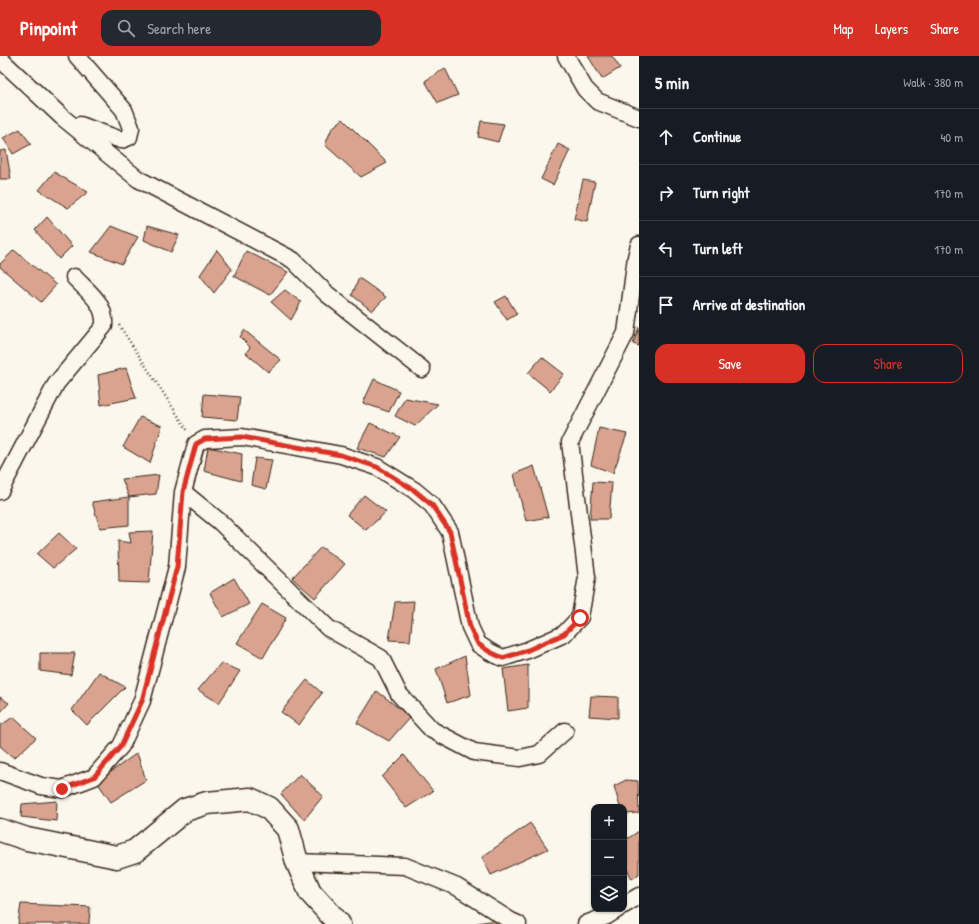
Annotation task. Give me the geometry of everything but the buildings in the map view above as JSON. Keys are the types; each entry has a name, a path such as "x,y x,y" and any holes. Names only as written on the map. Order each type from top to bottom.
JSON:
{"street":[{"path":"62,117 121,140 129,137 131,128 124,110 77,56"},
{"path":"566,56 584,89 597,101 639,118"},
{"path":"0,59 62,117 138,179 293,260 327,294 422,369"},
{"path":"0,771 41,786 62,789 94,777 121,746 142,701 177,567 183,492 196,444 205,439 242,437 341,455 377,467 414,490 432,505 450,532 470,627 478,644 503,658 528,650 564,634 580,618 587,577 570,442 626,333 636,257 639,245"},
{"path":"0,491 56,384 104,326 104,317 101,306 74,277"},
{"path":"183,492 220,522 328,628 381,658 399,694 432,730 474,752 520,758 539,754 565,731"},
{"path":"0,830 27,839 117,856 135,851 185,810 207,803 250,799 269,808 288,829 297,862 310,892 339,924"},
{"path":"297,862 404,866 457,887 518,924"},
{"path":"627,903 639,896"},
{"path":"586,924 613,912"}],"path":[{"path":"104,317 121,326 196,444"}],"route":[{"path":"62,789 94,777 121,746 142,701 177,567 183,492 196,444 205,439 242,437 341,455 377,467 414,490 432,505 450,532 470,627 478,644 490,652 503,658 528,650 564,634 580,618"}]}
